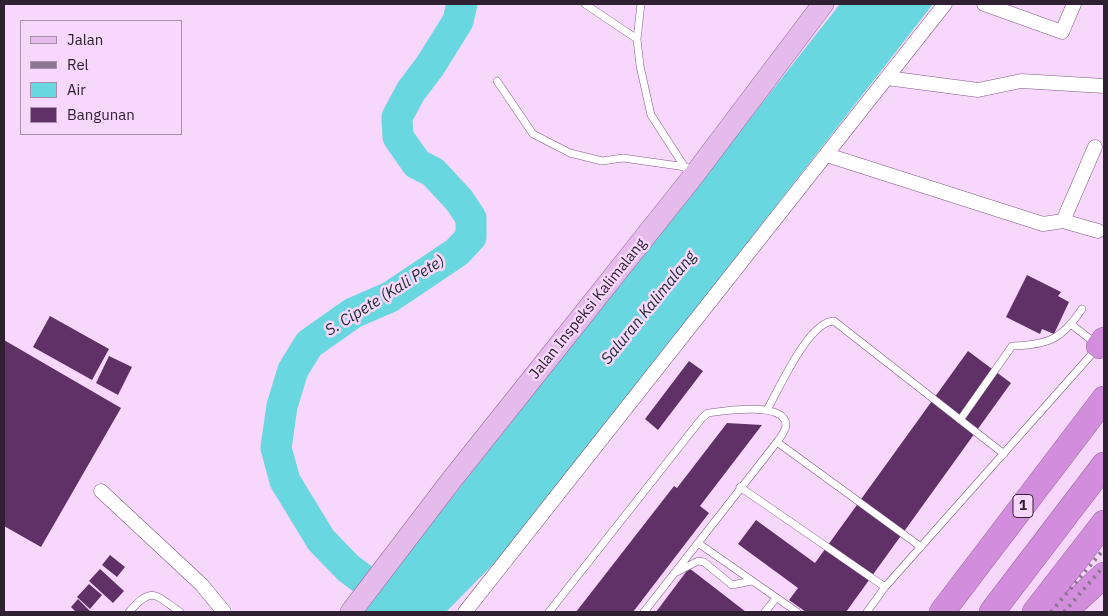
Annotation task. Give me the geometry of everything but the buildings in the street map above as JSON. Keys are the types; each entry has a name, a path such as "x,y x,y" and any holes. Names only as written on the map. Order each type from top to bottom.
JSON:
{"highway":[{"name":"1","path":"942,612 1104,399"},
{"name":"1","path":"958,612 1104,419"},
{"path":"992,612 1104,465"},
{"path":"1036,612 1104,523"},
{"path":"1064,612 1104,575"}],"main road":[{"name":"Jalan Inspeksi Kalimalang","path":"351,612 688,174 823,4"}],"street":[{"path":"465,612 945,4"},
{"path":"984,4 1062,32 1074,4"},
{"path":"887,78 978,90 1021,81 1104,86"},
{"path":"1063,221 1095,147"},
{"path":"827,155 1043,224 1063,221 1098,231"},
{"path":"101,491 202,585 224,612"}],"lane":[{"path":"585,4 637,39"},
{"path":"641,4 637,39 640,66 651,115 688,174"},
{"path":"497,81 533,134 570,153 602,161 623,158 688,174"},
{"path":"960,420 1012,346 1049,342 1061,336 1072,325 1082,309"},
{"path":"768,408 815,330 828,321 834,321 1004,454"},
{"path":"867,612 885,587 1102,343 1072,325"},
{"path":"549,612 702,418 708,413 768,408 786,423 786,427 777,442 644,612"},
{"path":"777,442 921,547"},
{"path":"740,487 885,587"},
{"path":"698,543 797,612"},
{"path":"674,573 698,561 704,562 732,585 752,581"},
{"path":"129,612 142,597 150,595 158,597 180,612"},
{"path":"765,612 776,598"}],"water":[{"name":"Saluran Kalimalang","path":"840,4 933,4 513,544 446,612 362,612"}],"waterway":[{"name":"S. Cipete (Kali Pete)","path":"407,612 348,568 321,540 285,481 276,448 282,406 293,370 309,344 353,313 390,297 457,252 471,237 471,218 459,200 433,172 417,164 398,137 397,117 411,91 430,66 458,21 462,4"}],"railway":[{"path":"1051,612 1104,549"},
{"path":"1064,612 1104,566"}]}
